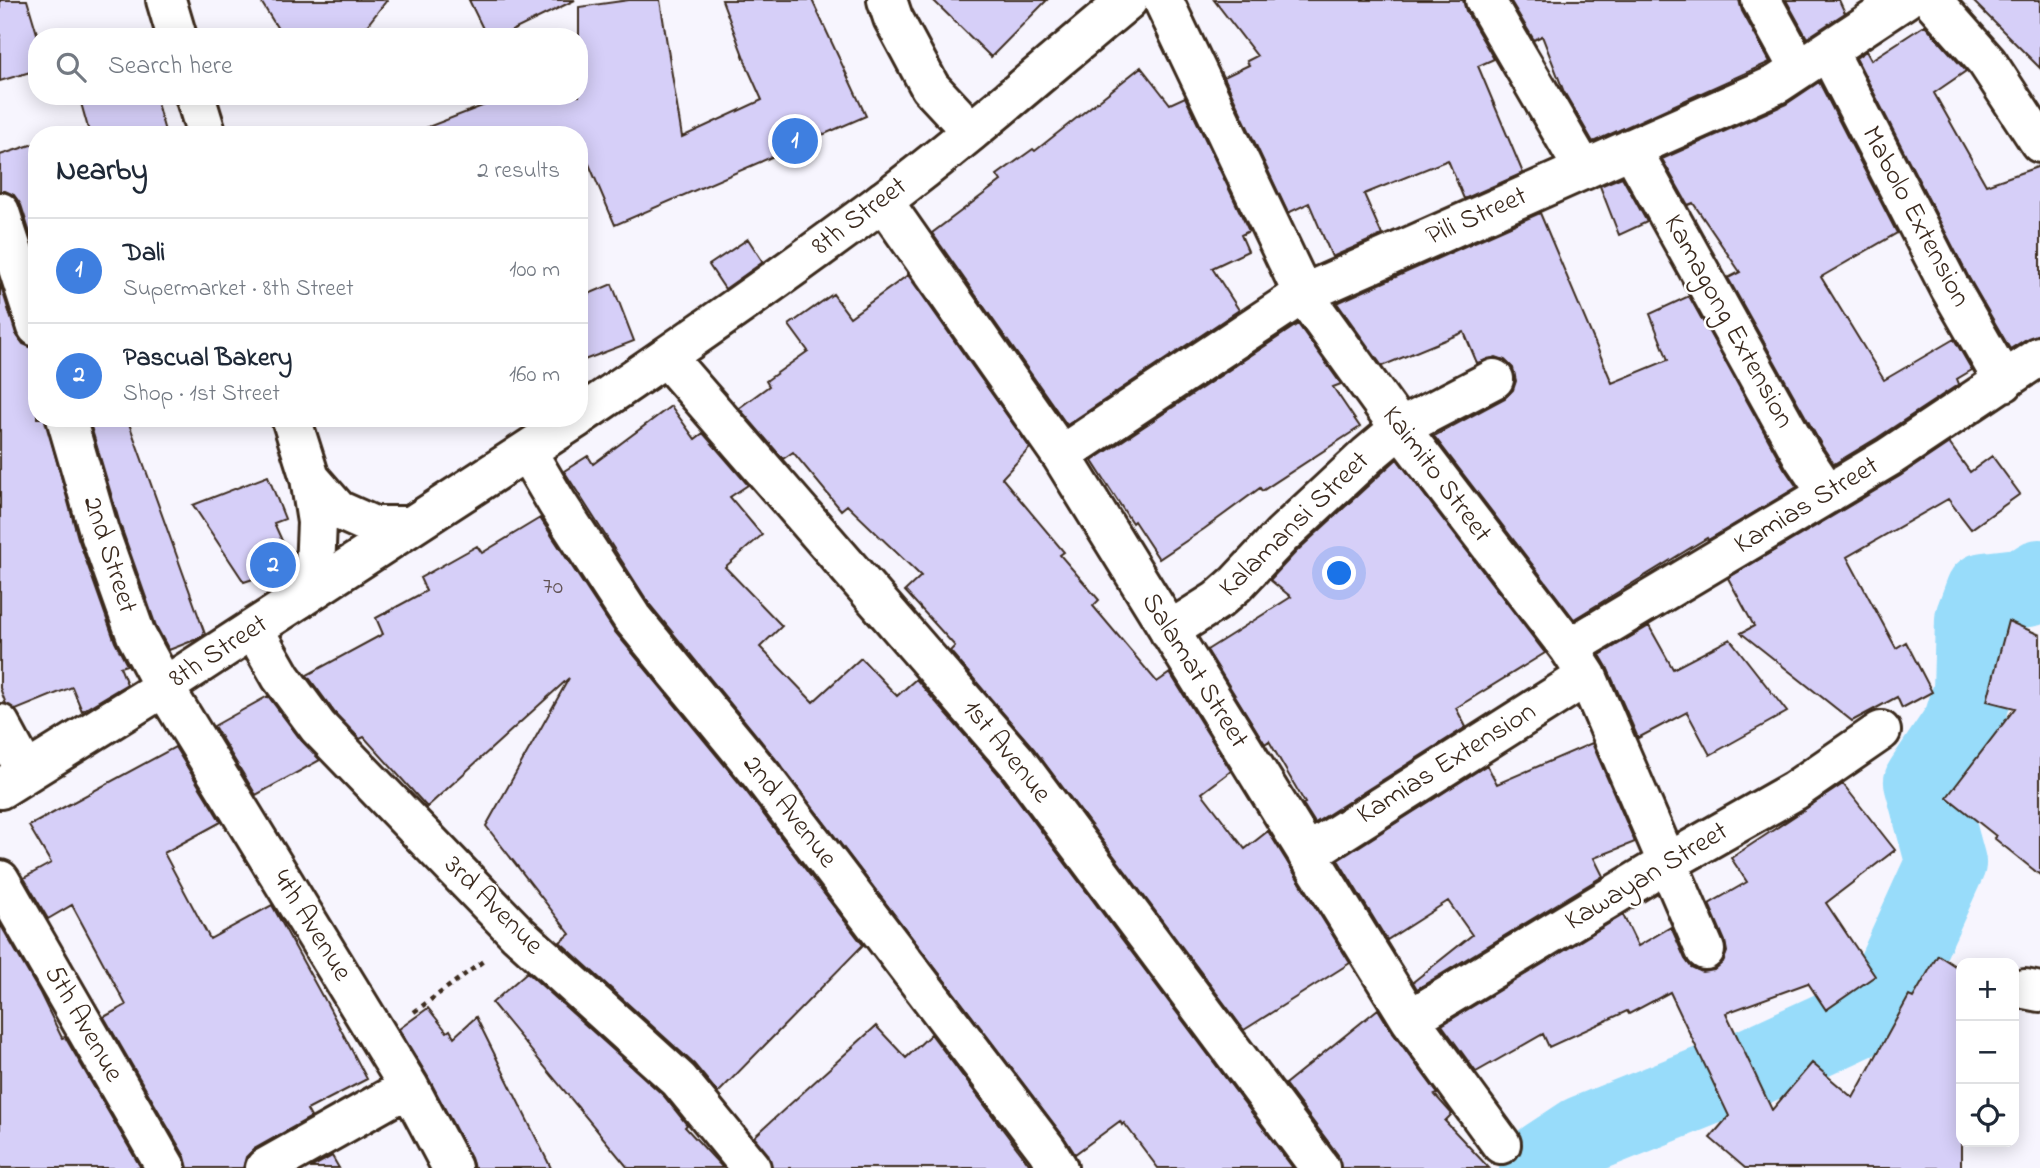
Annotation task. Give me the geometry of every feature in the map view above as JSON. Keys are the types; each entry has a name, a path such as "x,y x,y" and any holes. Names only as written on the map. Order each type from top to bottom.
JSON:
{"street":[{"path":"166,0 174,28"},
{"path":"887,0 893,18 930,87 971,131"},
{"name":"8th Street","path":"588,410 883,201 1128,0"},
{"name":"Kaimito Street","path":"1163,0 1303,294 1400,428 1578,662 1705,950"},
{"path":"1485,0 1584,170"},
{"name":"Mabolo Extension","path":"1761,0 1814,60 2004,382"},
{"name":"Pili Street","path":"1061,455 1303,294 1777,84 1905,0"},
{"path":"1932,0 1987,62 2040,143"},
{"path":"198,105 203,126"},
{"name":"Kamagong Extension","path":"1631,148 1803,457 1828,494"},
{"name":"Salamat Street","path":"883,201 1061,455 1410,1019 1501,1144"},
{"path":"0,212 28,299"},
{"name":"Kamias Street","path":"1578,662 2040,356"},
{"name":"1st Avenue","path":"666,357 1017,762 1320,1168"},
{"name":"Kalamansi Street","path":"1169,631 1224,594 1282,536 1400,428 1494,379"},
{"name":"2nd Street","path":"69,427 99,531 131,622 164,687"},
{"path":"294,427 310,478 317,522 315,570 299,599"},
{"name":"8th Street","path":"13,780 164,687 563,427"},
{"name":"2nd Avenue","path":"527,452 632,618 762,776 1058,1168"},
{"path":"310,478 338,510 374,526 410,526"},
{"name":"3rd Avenue","path":"254,629 281,677 318,727 518,934 679,1080 751,1168"},
{"name":"Kamias Extension","path":"1307,853 1578,662"},
{"name":"4th Avenue","path":"164,687 379,1036 452,1168"},
{"path":"0,724 13,780"},
{"name":"Kawayan Street","path":"1410,1019 1667,863 1794,791 1881,731"},
{"name":"5th Avenue","path":"0,880 166,1168"},
{"path":"265,1168 409,1087"}],"path":[{"path":"379,1036 433,999 518,934"}],"building":[{"path":"0,0 27,0 35,28 28,28 28,73 0,81"},
{"path":"260,0 387,0 365,28 277,28"},
{"path":"469,0 575,0 517,28 483,28"},
{"path":"629,0 660,0 682,137 762,100 722,0 812,0 866,116 615,225 588,164 588,126 430,126 485,105 588,105 588,28 579,28 579,7"},
{"path":"933,0 1047,0 991,57"},
{"path":"1214,0 1463,0 1466,11 1494,59 1478,66 1523,173 1464,199 1448,160 1364,194 1382,235 1332,257 1309,203 1288,213 1224,77 1249,65 1247,61 1257,56"},
{"path":"1510,0 1739,0 1742,11 1770,62 1593,142 1564,92 1542,36 1534,40"},
{"path":"1786,0 1839,0 1845,13 1807,38"},
{"path":"1972,0 2040,0 2040,68"},
{"path":"1925,25 1966,71 1934,93 1986,185 2040,166 2040,334 2010,349 1969,278 1856,58 1866,51 1871,60"},
{"path":"1141,67 1170,104 1185,97 1249,231 1241,235 1248,251 1212,268 1239,310 1067,425 932,233 1001,181 997,175 1033,149 1035,151"},
{"path":"1819,82 1897,233 1821,277 1884,380 1954,339 1972,370 1957,379 1959,384 1834,464 1728,278 1740,272 1693,203 1688,205 1662,159 1786,104"},
{"path":"82,105 158,105 163,126 87,126"},
{"path":"28,146 28,227 21,205 14,195 0,191 0,155"},
{"path":"1622,177 1647,222 1619,235 1600,186"},
{"path":"1540,213 1612,383 1668,360 1650,314 1689,296 1797,487 1574,619 1434,436 1505,398 1513,390 1516,381 1513,368 1505,360 1496,357 1477,363 1464,332 1382,366 1337,303"},
{"path":"748,239 763,262 725,289 709,265"},
{"path":"908,275 1030,448 1002,478 1064,552 1060,555 1099,600 1093,606 1157,682 1170,673 1231,771 1202,793 1245,849 1268,831 1350,963 1244,1030 1034,749 950,651 955,646 905,591 921,576 847,505 841,510 793,452 783,459 739,408 769,386 766,381 808,351 789,325 833,294 850,317"},
{"path":"0,283 16,334 28,346 28,427 47,427 78,538 115,642 127,665 120,667 127,684 82,711 72,687 16,710 6,704 0,688"},
{"path":"612,284 634,341 588,359 588,294"},
{"path":"1298,324 1341,384 1333,387 1360,427 1262,491 1260,488 1159,559 1092,461"},
{"path":"671,406 695,439 703,433 748,485 730,497 762,535 725,567 782,626 760,647 813,702 861,658 897,696 916,679 1000,776 1293,1168 1158,1168 1120,1121 1075,1154 779,763 650,605 564,471 588,456 593,464"},
{"path":"91,427 130,427 205,634 169,650 156,626 120,524"},
{"path":"1949,443 1970,472 1992,456 2020,494 1971,529 1948,499 1847,557 1896,648 1906,642 1932,692 1902,708 1897,697 1852,721 1741,633 1754,626 1728,578 1900,476"},
{"path":"1397,459 1545,653 1456,708 1466,727 1315,823 1269,741 1265,744 1207,650 1291,597 1270,580 1297,551"},
{"path":"268,476 285,519 274,523 293,565 284,580 264,589 259,577 244,582 193,505"},
{"path":"540,518 615,632 745,790 863,945 718,1093 694,1064 560,942 570,934 486,826 569,678 427,807 364,737 360,739 335,713 307,675 383,634 376,618 426,591 420,578 477,546 482,553"},
{"path":"2008,621 2040,635 2040,875 1947,797 2015,708 1987,701"},
{"path":"1649,626 1673,669 1730,639 1787,712 1710,755 1687,712 1638,738 1600,655"},
{"path":"268,696 301,740 320,760 256,795 214,726"},
{"path":"1592,743 1635,842 1594,858 1603,876 1417,989 1413,982 1472,935 1448,901 1387,940 1338,860 1487,765 1497,784"},
{"path":"175,747 221,822 164,853 210,939 272,905 367,1079 307,1110 311,1117 254,1149 246,1157 243,1168 188,1168 185,1157 104,1017 126,1005 72,905 48,919 24,878 51,863 29,826"},
{"path":"1843,784 1895,850 1826,903 1875,976 1826,1010 1808,983 1726,1013 1772,1110 1812,1063 1853,1098 1909,996 1913,998 1938,955 1956,967 1956,1147 1961,1147 1961,1168 1745,1168 1710,1138 1729,1116 1670,992 1629,1014 1627,1011 1549,1047 1543,1034 1476,1072 1442,1025 1623,915 1638,946 1671,927 1691,967 1702,972 1714,970 1723,962 1727,952 1709,904 1747,882 1731,858"},
{"path":"0,924 40,993 62,1038 65,1037 141,1168 0,1168"},
{"path":"527,972 663,1095 687,1125 685,1127 723,1168 628,1168 492,1003"},
{"path":"428,1008 454,1037 476,1017 551,1168 474,1168 428,1077 399,1029"},
{"path":"1378,1009 1438,1094 1435,1095 1452,1114 1445,1121 1489,1168 1341,1168 1338,1155 1285,1084"},
{"path":"876,1026 906,1058 931,1034 1032,1168 772,1168 768,1154 754,1137"},
{"path":"332,1156 339,1168 310,1168"}],"waterway":[{"path":"1539,1168 1546,1160 1584,1135 1753,1067 1857,1019 1890,986 1946,863 1924,782 1963,724 1973,691 1975,619 1985,592 2028,587 2040,579"}],"place":[{"name":"Dali","path":"795,141"},
{"name":"Pascual Bakery","path":"273,565"}]}
